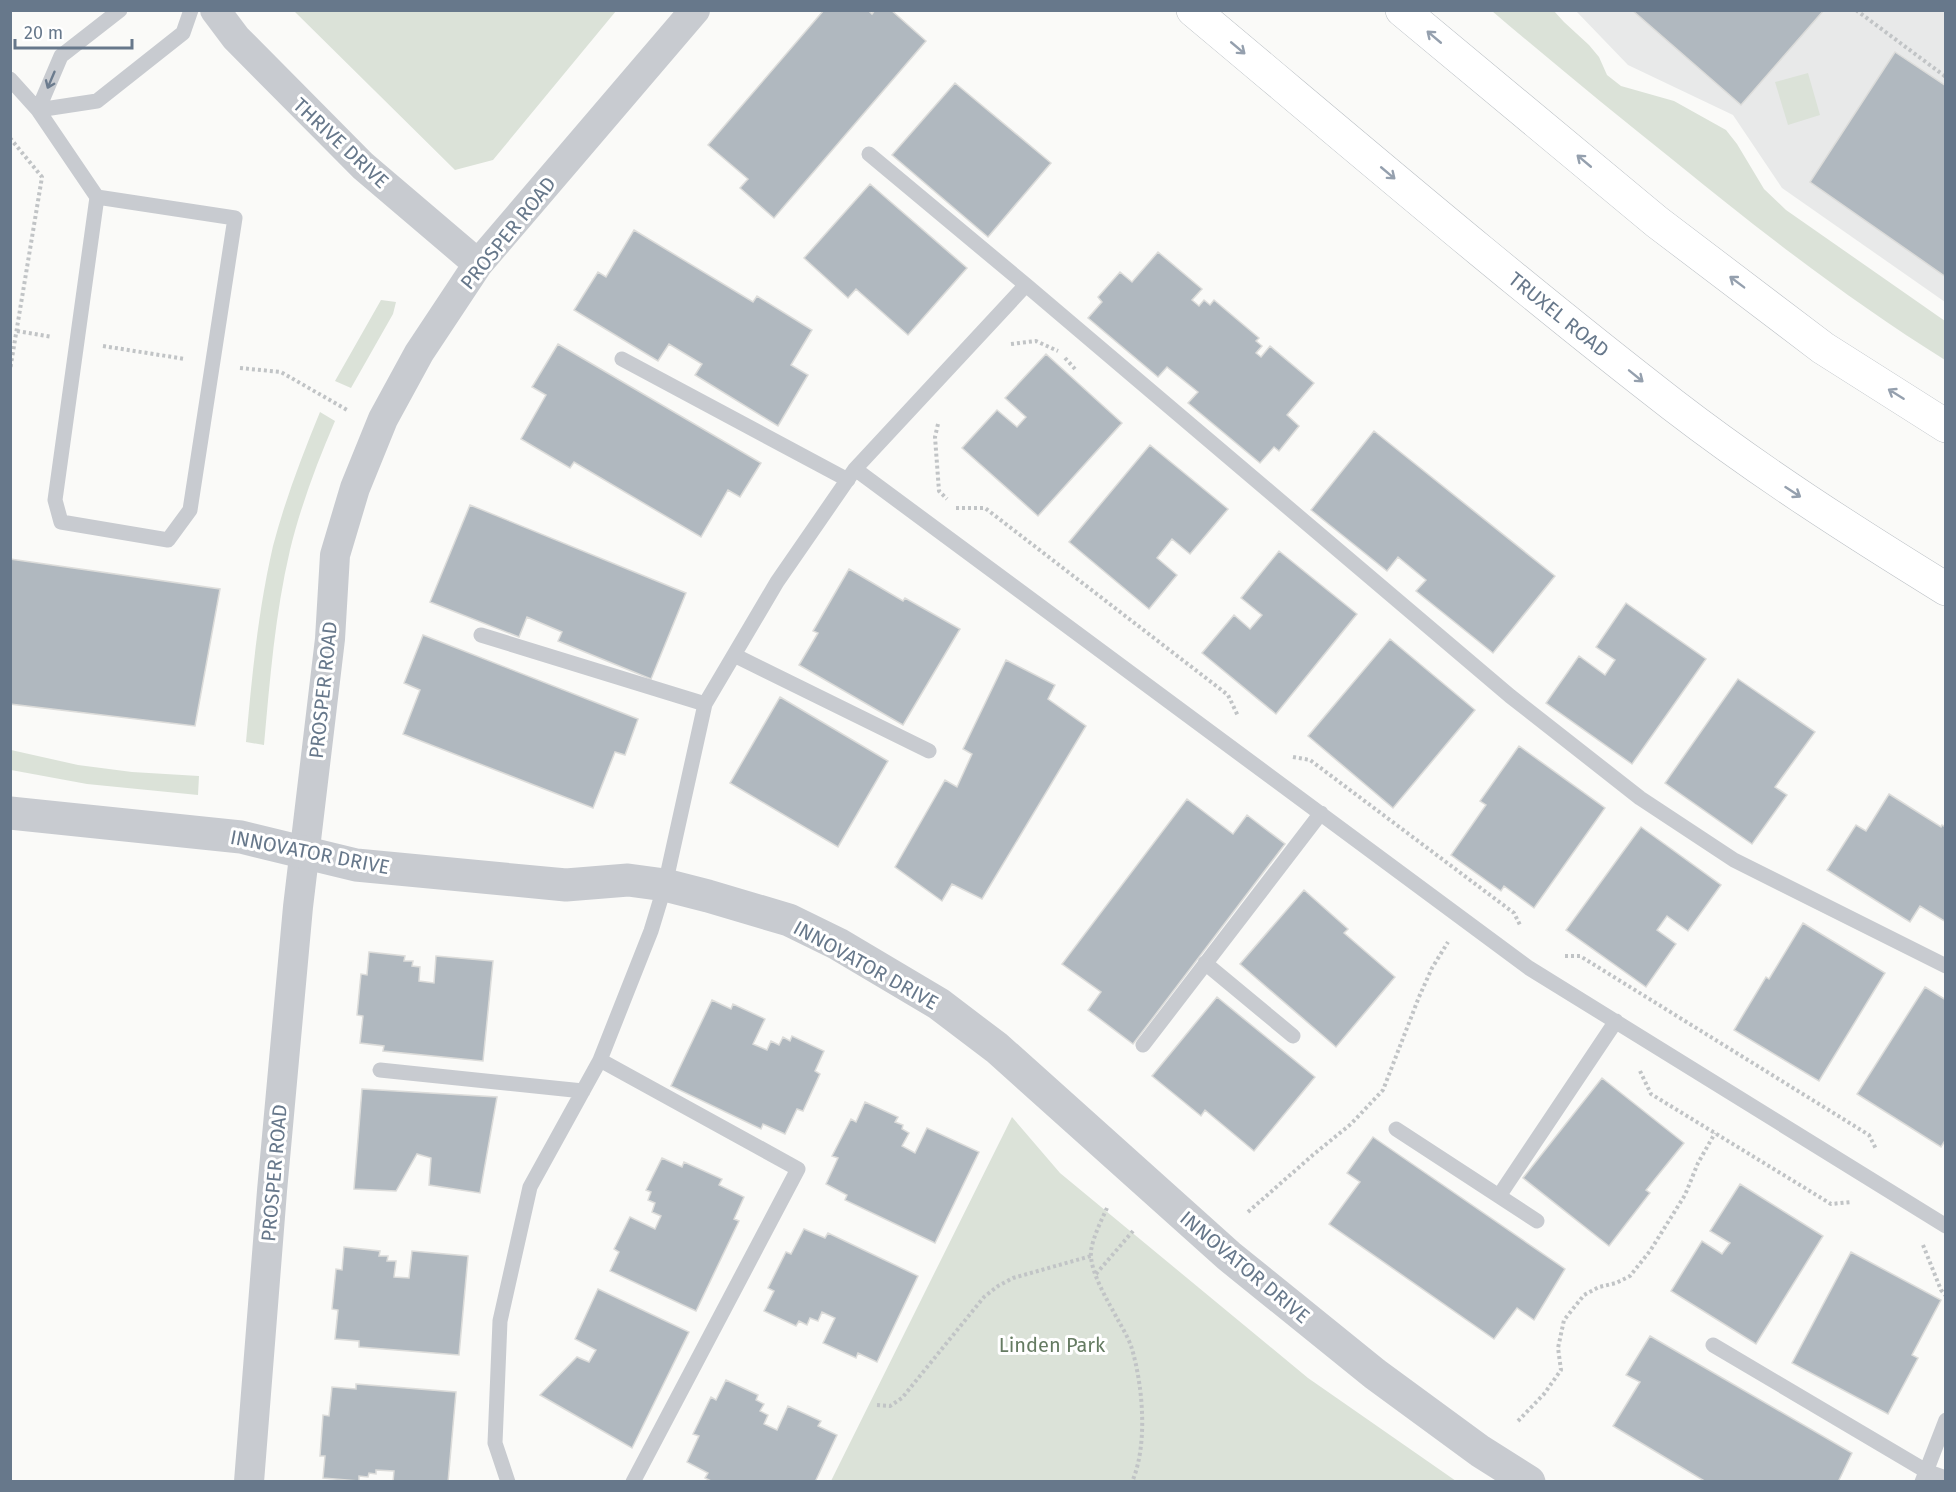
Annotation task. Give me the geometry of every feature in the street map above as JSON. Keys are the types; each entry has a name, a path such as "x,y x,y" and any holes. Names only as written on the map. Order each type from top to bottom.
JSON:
{"main road":[{"name":"TRUXEL ROAD","path":"1193,10 1673,406 1784,486 1946,589"},
{"path":"1402,10 1657,222 1823,348 1946,426"}],"street":[{"name":"THRIVE DRIVE","path":"215,10 236,38 363,166 478,264"},
{"name":"PROSPER ROAD","path":"249,1482 272,1191 305,852 330,639 335,555 355,488 383,419 418,353 478,264 695,10"},
{"name":"INNOVATOR DRIVE","path":"10,813 241,837 356,865 379,868 566,885 628,880 665,885 789,920 838,944 939,1004 998,1048 1229,1256 1375,1374 1480,1451 1529,1482"}],"lane":[{"path":"38,110 61,56 120,10"},
{"path":"38,110 97,101 183,33 191,10"},
{"path":"10,79 38,110 97,197 55,500 62,522 168,540 190,510 235,218 97,197"},
{"path":"869,154 1510,696 1640,798 1734,860 1946,966"},
{"path":"508,1482 495,1443 500,1321 530,1187 600,1060 651,930 665,885 705,704 777,582 851,474 1026,285"},
{"path":"622,359 851,474 1321,813 1529,968 1946,1226"},
{"path":"481,635 705,704"},
{"path":"734,655 929,751"},
{"path":"1143,1045 1321,813"},
{"path":"1205,963 1293,1036"},
{"path":"1499,1196 1616,1022"},
{"path":"600,1060 798,1169 633,1482"},
{"path":"380,1070 583,1091"},
{"path":"1396,1129 1537,1221"},
{"path":"1713,1345 1924,1476 1946,1478"},
{"path":"1924,1476 1946,1420"}],"path":[{"path":"1856,10 1946,77"},
{"path":"10,138 42,177 10,370"},
{"path":"1005,346 1036,341 1059,352 1075,369"},
{"path":"939,419 935,437 939,491 947,500"},
{"path":"955,508 986,508 1228,695 1242,725"},
{"path":"1291,757 1310,760 1505,906 1514,913 1522,930"},
{"path":"1248,1212 1351,1124 1383,1090 1432,968 1449,940"},
{"path":"1562,956 1581,956 1869,1135 1878,1155"},
{"path":"1639,1069 1651,1094 1831,1204 1852,1202"},
{"path":"1518,1421 1544,1394 1561,1370 1558,1348 1564,1320 1584,1295 1630,1276 1650,1251 1685,1195 1714,1133"},
{"path":"1107,1208 1091,1256 1104,1296 1131,1348 1139,1382 1142,1412 1141,1442 1137,1470 1132,1482"},
{"path":"1096,1274 1133,1231"},
{"path":"1919,1235 1941,1290 1946,1296"},
{"path":"877,1405 890,1406 902,1398 984,1298 998,1286 1013,1278 1091,1256"}],"shaded area":[{"path":"1576,11 1945,11 1945,302 1782,188 1733,115 1628,65"}],"green space":[{"path":"294,11 616,11 493,160 455,170"},
{"path":"1492,11 1554,11 1589,45 1599,57 1607,75 1621,86 1674,101 1726,130 1764,189 1786,210 1945,321 1945,360 1876,315 1776,241 1710,190"},
{"path":"1808,73 1820,115 1788,125 1775,82"},
{"path":"381,300 396,302 393,314 351,388 335,381"},
{"path":"320,412 335,421 310,484 290,550 277,622 264,745 246,742 259,619 273,546 294,478"},
{"path":"11,750 78,765 132,772 199,776 198,795 87,784 11,770"},
{"name":"Linden Park","path":"1012,1117 1060,1173 1308,1378 1456,1481 831,1481"}],"building":[{"path":"824,10 868,10 872,14 875,10 891,10 926,41 774,218 740,188 748,179 708,145"},
{"path":"1632,10 1824,10 1741,105"},
{"path":"1895,52 1946,86 1946,277 1810,182"},
{"path":"955,83 1051,163 988,237 892,155"},
{"path":"870,184 967,268 908,335 856,289 848,298 804,258"},
{"path":"634,230 753,302 757,296 812,330 791,365 808,375 778,426 695,375 702,364 669,344 658,361 574,310 598,272 606,277"},
{"path":"1158,252 1202,289 1192,300 1199,306 1204,300 1210,305 1214,300 1259,338 1256,341 1262,346 1256,353 1261,357 1270,346 1314,383 1287,415 1299,426 1279,451 1274,447 1260,463 1188,403 1198,392 1167,367 1158,377 1088,318 1102,302 1098,297 1120,272 1132,282"},
{"path":"558,344 761,463 740,497 728,490 701,537 574,462 570,468 521,439 546,395 532,387"},
{"path":"1046,354 1122,423 1038,516 962,448 997,410 1017,427 1026,417 1005,398"},
{"path":"1374,431 1555,576 1493,653 1416,591 1426,580 1398,557 1387,571 1311,510"},
{"path":"1150,445 1228,509 1190,554 1172,539 1157,558 1177,575 1149,609 1069,542"},
{"path":"470,505 686,593 651,679 558,641 562,632 527,617 519,637 430,602"},
{"path":"1279,551 1357,614 1276,714 1202,653 1234,615 1250,629 1262,615 1241,598"},
{"path":"10,559 220,589 195,726 10,704"},
{"path":"849,569 903,601 905,598 960,629 903,725 799,665 818,633 813,631"},
{"path":"1626,603 1706,659 1632,764 1546,703 1579,656 1605,675 1615,660 1596,647"},
{"path":"423,635 638,719 625,755 615,752 593,808 403,734 420,690 404,683"},
{"path":"1390,639 1475,710 1393,808 1308,736"},
{"path":"1006,660 1055,685 1048,699 1086,726 982,899 952,884 942,901 895,867 945,780 957,787 972,754 963,749"},
{"path":"1738,679 1815,732 1775,787 1787,795 1752,844 1665,783"},
{"path":"780,697 888,761 838,847 730,783"},
{"path":"1519,746 1605,808 1534,908 1504,886 1501,891 1451,855 1486,805 1480,801"},
{"path":"1889,794 1941,827 1942,825 1946,827 1946,922 1920,906 1910,922 1827,870 1856,825 1866,831"},
{"path":"1187,799 1233,834 1247,815 1285,844 1133,1044 1088,1010 1101,992 1062,964"},
{"path":"1641,827 1721,885 1688,931 1667,916 1657,930 1676,944 1646,987 1566,930"},
{"path":"1304,890 1348,929 1344,933 1395,977 1336,1047 1240,964"},
{"path":"1803,923 1885,973 1819,1081 1734,1030 1766,977 1769,979"},
{"path":"369,952 405,956 404,961 413,961 412,966 420,967 419,981 434,983 436,956 493,961 483,1061 383,1051 384,1046 360,1043 363,1016 357,1015 361,974 367,975"},
{"path":"1925,987 1946,1000 1946,1139 1941,1147 1857,1094"},
{"path":"1217,997 1315,1077 1254,1151 1205,1110 1201,1116 1152,1076"},
{"path":"712,1000 731,1009 733,1004 765,1019 753,1044 767,1050 771,1041 779,1045 783,1037 790,1041 792,1036 824,1051 815,1071 820,1074 803,1111 797,1109 785,1134 763,1124 761,1129 671,1086"},
{"path":"1602,1078 1684,1143 1646,1190 1650,1193 1609,1246 1523,1178"},
{"path":"362,1089 497,1097 480,1193 429,1185 431,1158 417,1154 396,1191 354,1189"},
{"path":"865,1102 898,1117 895,1122 903,1125 902,1129 909,1133 902,1146 915,1153 927,1128 979,1152 935,1243 845,1200 847,1195 826,1184 838,1158 832,1156 851,1119 856,1122"},
{"path":"1373,1137 1565,1269 1534,1320 1517,1308 1494,1339 1329,1224 1360,1182 1347,1173"},
{"path":"662,1158 682,1167 684,1162 722,1179 719,1185 744,1197 734,1219 739,1221 696,1311 610,1271 619,1252 614,1249 630,1217 655,1229 661,1216 652,1212 655,1203 648,1200 651,1192 646,1190"},
{"path":"1740,1184 1823,1236 1756,1344 1671,1291 1702,1241 1722,1254 1730,1243 1710,1231"},
{"path":"804,1229 825,1238 828,1233 918,1276 877,1362 858,1353 856,1358 823,1343 835,1318 822,1312 818,1321 810,1318 807,1325 799,1321 796,1326 764,1311 774,1291 768,1288 786,1252 791,1254"},
{"path":"344,1247 380,1251 379,1256 388,1256 387,1261 396,1261 394,1277 409,1278 412,1251 468,1256 459,1355 359,1347 359,1341 335,1339 338,1310 332,1309 336,1269 342,1270"},
{"path":"1851,1252 1941,1300 1912,1355 1918,1358 1888,1414 1792,1363"},
{"path":"598,1289 689,1332 632,1448 540,1395 577,1357 589,1362 596,1350 575,1339"},
{"path":"1650,1336 1852,1453 1838,1482 1706,1482 1613,1426 1640,1382 1626,1375"},
{"path":"726,1380 758,1395 756,1400 764,1404 760,1411 768,1415 764,1424 777,1430 788,1406 821,1421 818,1426 837,1435 815,1482 713,1482 705,1478 708,1473 687,1462 699,1436 693,1434 711,1397 716,1400"},
{"path":"356,1384 456,1392 448,1482 393,1482 394,1471 376,1470 376,1474 369,1473 368,1477 359,1476 359,1481 323,1478 325,1456 320,1456 323,1415 329,1416 332,1387 356,1389"}]}
